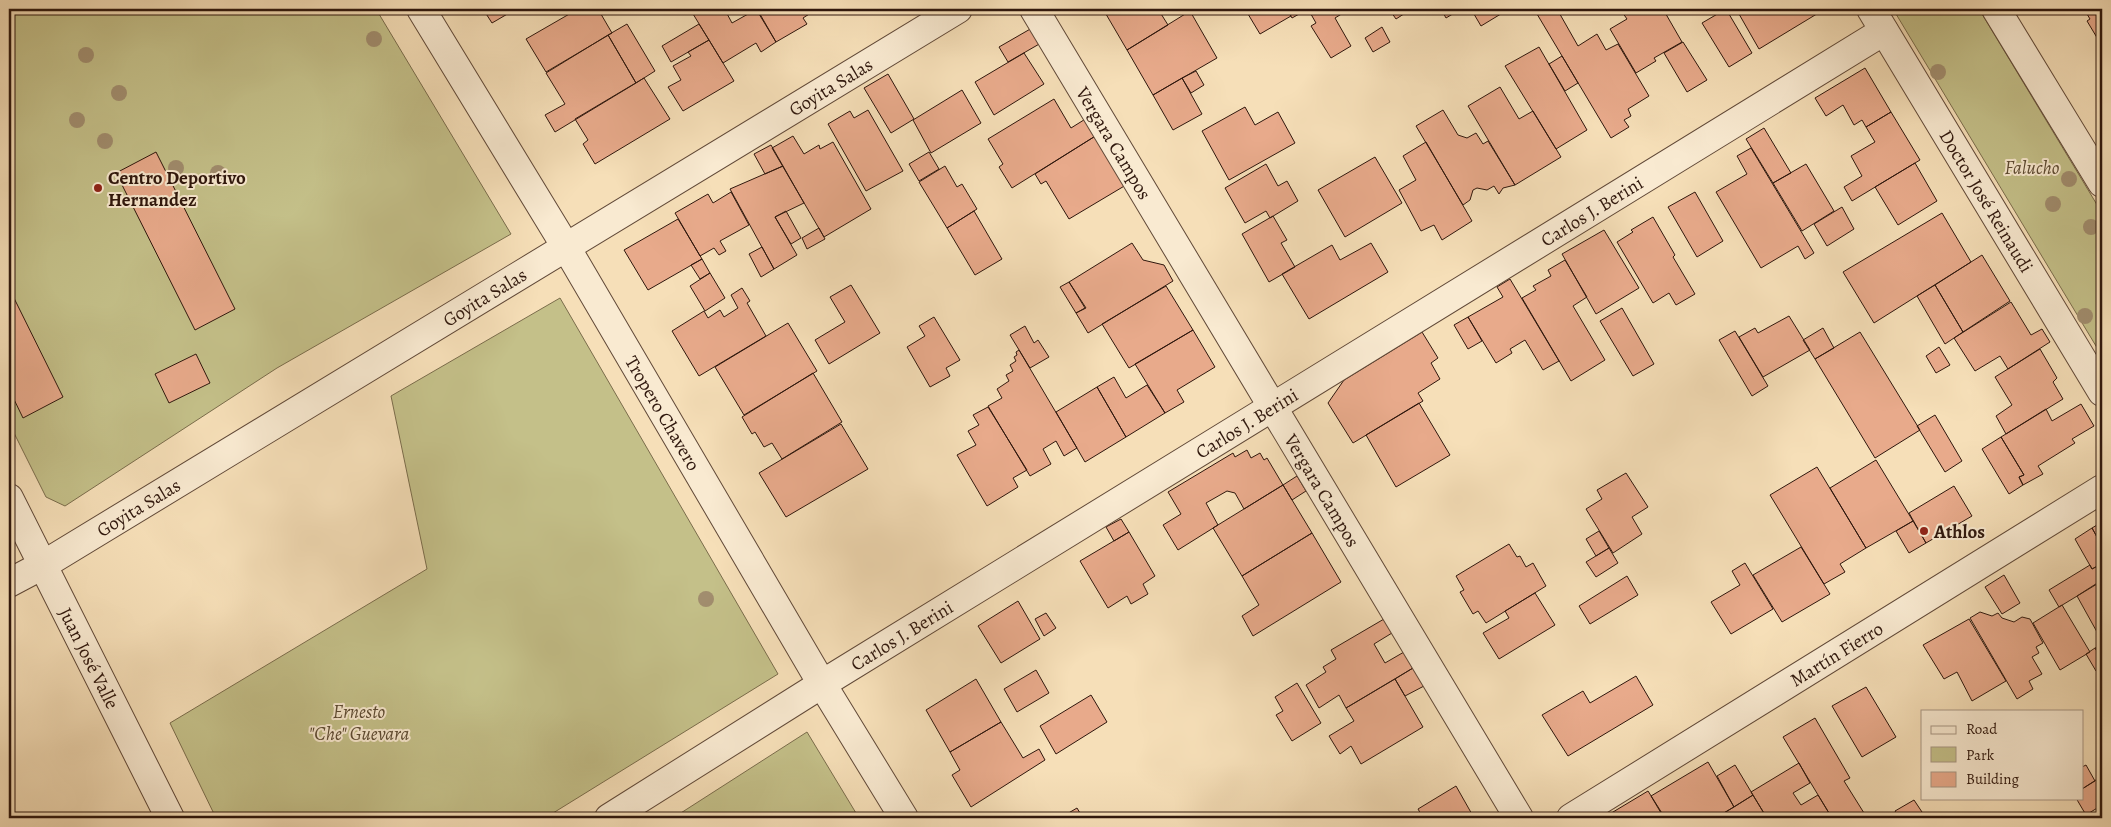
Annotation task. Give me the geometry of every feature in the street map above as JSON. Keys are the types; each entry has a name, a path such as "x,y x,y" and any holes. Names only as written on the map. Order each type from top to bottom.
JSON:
{"street":[{"name":"Tropero Chavero","path":"421,9 566,248 822,684 904,818"},
{"name":"Goyita Salas","path":"9,583 43,565 958,9"},
{"name":"Vergara Campos","path":"1034,9 1519,818"},
{"path":"1996,9 2102,183"},
{"name":"Carlos J. Berini","path":"609,818 822,684 1272,407 1877,20"},
{"name":"Doctor José Reinaudi","path":"1877,20 2102,392"},
{"name":"Martín Fierro","path":"1571,818 2102,489"},
{"name":"Juan José Valle","path":"9,498 170,818"}],"green space":[{"path":"9,9 376,9 511,234 277,368 65,506 46,497 9,423"},
{"name":"Falucho","path":"1893,9 1979,9 2102,213 2102,356"},
{"name":"Ernesto \"Che\" Guevara","path":"560,298 778,674 545,818 216,818 170,723 427,569 391,396"},
{"path":"807,732 859,818 673,818"}],"building":[{"path":"483,9 516,9 492,23"},
{"path":"578,9 598,9 612,33 546,72 526,39"},
{"path":"690,9 726,9 732,23 757,9 776,42 761,52 756,43 723,63"},
{"path":"756,9 817,9 803,18 807,24 776,42"},
{"path":"1103,9 1158,9 1168,25 1127,50"},
{"path":"1245,9 1286,9 1291,16 1260,34"},
{"path":"1287,9 1308,9 1292,18"},
{"path":"1308,9 1347,9 1335,18 1351,46 1331,58 1311,26 1316,23"},
{"path":"1389,9 1409,9 1410,10 1396,19"},
{"path":"1441,9 1461,9 1446,18"},
{"path":"1471,9 1509,9 1481,26"},
{"path":"1534,9 1557,9 1578,46 1597,34 1606,50 1618,44 1649,96 1628,109 1631,116 1624,120 1629,127 1611,138"},
{"path":"1620,9 1663,9 1682,42 1654,58 1656,61 1636,73 1610,29 1627,19"},
{"path":"1726,9 1752,53 1729,67 1702,23"},
{"path":"1748,9 1825,9 1759,49 1739,14"},
{"path":"2084,9 2102,9 2102,46 2087,21 2090,19"},
{"path":"1190,11 1217,58 1153,95 1127,50"},
{"path":"627,24 655,71 636,83 608,35"},
{"path":"699,24 709,40 671,62 662,46"},
{"path":"1382,27 1390,42 1373,52 1365,38"},
{"path":"1032,28 1041,43 1008,62 999,47"},
{"path":"608,35 636,83 555,132 545,115 565,104 546,73"},
{"path":"709,40 734,81 683,111 668,87 681,80 673,66 691,56 688,52"},
{"path":"1683,42 1707,80 1687,92 1664,53"},
{"path":"1539,47 1587,130 1556,149 1505,66"},
{"path":"1024,53 1044,84 994,115 975,82"},
{"path":"1562,56 1578,83 1565,91 1549,64"},
{"path":"1865,68 1891,112 1866,127 1862,120 1854,125 1843,105 1826,116 1815,98"},
{"path":"1196,71 1204,85 1191,93 1182,78"},
{"path":"888,74 914,119 891,133 864,88"},
{"path":"644,78 670,119 595,164 583,144 588,140 575,119"},
{"path":"1182,78 1202,114 1173,130 1153,95"},
{"path":"1500,87 1519,119 1533,111 1561,157 1515,185 1468,106"},
{"path":"962,90 981,123 931,153 913,120"},
{"path":"1054,99 1071,128 1087,118 1097,135 1012,188 999,167 1003,164 988,139"},
{"path":"1245,107 1255,125 1278,112 1295,143 1229,180 1202,131"},
{"path":"868,110 903,171 866,191 828,124 850,111 854,118"},
{"path":"1443,110 1458,135 1467,138 1476,133 1483,144 1488,141 1515,185 1503,188 1499,194 1494,186 1487,190 1477,188 1473,190 1470,200 1463,205 1416,126"},
{"path":"1891,112 1920,160 1852,201 1844,187 1862,176 1851,156 1875,142 1866,127"},
{"path":"1764,128 1791,173 1773,183 1746,139"},
{"path":"1097,135 1126,185 1069,219 1046,181 1041,184 1035,174"},
{"path":"793,136 804,154 819,145 820,149 833,142 871,209 824,237 772,148"},
{"path":"1426,142 1472,221 1442,240 1434,225 1421,231 1399,190 1416,180 1403,156"},
{"path":"771,145 783,166 765,174 754,154"},
{"path":"1751,148 1814,253 1805,259 1798,246 1761,268 1716,192 1747,174 1737,156"},
{"path":"156,152 235,309 195,330 116,173"},
{"path":"929,152 939,169 919,181 909,164"},
{"path":"1375,157 1402,203 1345,237 1318,190"},
{"path":"1915,163 1937,201 1898,225 1875,187"},
{"path":"1266,164 1278,186 1287,181 1298,201 1270,218 1266,211 1245,223 1225,188"},
{"path":"1806,164 1834,211 1802,231 1773,183"},
{"path":"783,166 804,203 775,217 797,255 774,269 730,189"},
{"path":"945,166 957,187 962,184 977,209 947,228 919,182"},
{"path":"731,192 749,225 720,241 726,251 719,255 714,248 700,256 675,213 708,194 713,203"},
{"path":"1695,192 1723,241 1697,257 1668,207"},
{"path":"1842,207 1854,229 1827,246 1814,224"},
{"path":"786,211 801,238 791,244 775,217"},
{"path":"974,211 1002,259 975,275 947,228"},
{"path":"1942,213 1971,262 1874,323 1843,272"},
{"path":"1273,216 1287,240 1281,243 1295,267 1269,282 1242,234"},
{"path":"1653,217 1675,255 1673,257 1695,294 1676,305 1669,293 1653,303 1617,242 1633,232 1631,230"},
{"path":"678,219 702,259 648,290 624,250"},
{"path":"819,228 825,239 807,249 802,238"},
{"path":"1604,230 1639,288 1596,314 1562,254"},
{"path":"1132,243 1143,260 1164,265 1173,281 1088,333 1076,313 1086,308 1069,282"},
{"path":"1371,243 1388,272 1309,319 1282,274 1332,245 1340,260"},
{"path":"762,247 774,269 761,277 749,254"},
{"path":"1982,255 2010,301 1963,332 1935,285"},
{"path":"702,259 710,273 700,279 691,265"},
{"path":"1565,260 1587,297 1573,306 1605,360 1571,381 1522,298 1536,290 1533,286 1551,276 1548,270"},
{"path":"710,273 725,298 705,311 690,286"},
{"path":"1510,279 1559,361 1543,370 1525,340 1510,349 1512,353 1496,363 1468,317 1503,297 1497,287"},
{"path":"1069,282 1085,308 1076,313 1060,287"},
{"path":"851,285 880,333 829,364 815,340 845,322 830,297"},
{"path":"1935,285 1963,332 1945,344 1917,296"},
{"path":"1166,286 1193,330 1129,368 1102,324"},
{"path":"9,288 63,397 23,418 9,389"},
{"path":"742,288 750,301 747,303 766,336 699,376 672,331 704,311 708,318 720,310 724,317 738,308 731,295"},
{"path":"2011,302 2031,335 2042,329 2050,342 2008,369 2000,356 1975,371 1954,338"},
{"path":"1622,308 1654,364 1633,376 1600,321"},
{"path":"1789,316 1810,350 1763,377 1739,337 1755,328 1758,333"},
{"path":"934,317 960,360 946,368 950,376 930,387 907,347 925,336 919,326"},
{"path":"1468,317 1482,341 1468,349 1454,325"},
{"path":"788,323 817,371 744,415 715,367"},
{"path":"1025,326 1034,343 1038,340 1049,357 1030,368 1010,335"},
{"path":"1823,328 1834,348 1815,359 1803,340"},
{"path":"1193,330 1215,367 1177,390 1184,402 1165,413 1135,364"},
{"path":"1735,331 1768,386 1752,396 1719,340"},
{"path":"1422,332 1438,358 1431,363 1440,379 1418,393 1423,401 1353,443 1328,403 1344,380"},
{"path":"1860,332 1920,430 1875,458 1815,359"},
{"path":"1939,347 1950,365 1936,373 1926,356"},
{"path":"2040,349 2057,378 2053,382 2063,399 2006,434 1996,416 2012,405 1995,377"},
{"path":"1019,350 1077,448 1064,456 1056,441 1043,449 1051,464 1030,476 988,406 1002,398 997,389 1009,381 1006,375 1013,371 1010,365 1016,361 1014,357"},
{"path":"196,354 210,383 169,403 155,374"},
{"path":"813,373 842,422 782,459 772,443 764,447 755,432 752,434 742,417"},
{"path":"1114,377 1126,398 1147,385 1165,413 1126,437 1097,387"},
{"path":"1097,387 1126,437 1085,462 1056,412"},
{"path":"1419,403 1450,455 1396,487 1366,435"},
{"path":"2081,404 2094,426 2072,439 2075,443 2038,466 2043,474 2023,485 2019,477 2024,475 2001,437 2046,409 2052,421"},
{"path":"988,407 1027,470 1013,478 1018,487 987,506 957,455 976,445 968,431 979,425 973,415"},
{"path":"1935,415 1962,461 1945,472 1917,426"},
{"path":"841,424 868,469 786,517 759,473"},
{"path":"2001,437 2024,475 2019,477 2023,485 2009,494 1982,449"},
{"path":"1247,450 1251,458 1260,453 1264,460 1267,458 1283,485 1244,509 1235,493 1227,491 1206,503 1218,525 1178,550 1163,525 1181,514 1168,492 1233,453 1235,457"},
{"path":"1876,460 1913,521 1866,548 1830,488"},
{"path":"1817,467 1866,548 1840,564 1845,572 1824,584 1770,495"},
{"path":"1626,473 1648,507 1632,517 1642,534 1613,553 1586,509 1602,499 1597,490"},
{"path":"1297,476 1306,491 1292,500 1283,485"},
{"path":"1283,485 1312,533 1242,576 1213,528"},
{"path":"1954,486 1972,516 1926,543 1909,513"},
{"path":"1121,519 1129,532 1114,541 1106,527"},
{"path":"1913,521 1926,543 1909,553 1896,531"},
{"path":"2102,522 2102,546 2092,528"},
{"path":"2092,528 2102,546 2102,563 2092,569 2075,539"},
{"path":"1599,531 1609,548 1596,556 1586,539"},
{"path":"1129,532 1155,576 1143,584 1148,594 1131,604 1127,596 1108,608 1080,561"},
{"path":"1312,533 1341,582 1253,636 1242,616 1259,605 1242,576"},
{"path":"1509,544 1517,557 1520,556 1526,567 1533,563 1546,586 1486,623 1478,611 1473,614 1460,592 1464,590 1456,576"},
{"path":"1801,547 1830,594 1782,622 1753,575"},
{"path":"1609,548 1618,563 1596,577 1586,562"},
{"path":"1745,563 1773,609 1731,634 1711,602 1740,585 1732,571"},
{"path":"2090,565 2092,569 2096,567 2102,581 2059,607 2049,590"},
{"path":"2004,575 2020,603 2002,614 1985,587"},
{"path":"1627,576 1638,595 1590,624 1579,606"},
{"path":"2102,580 2102,641 2077,596"},
{"path":"1535,593 1555,625 1499,659 1483,633 1509,618 1505,611"},
{"path":"1018,601 1040,639 1001,663 978,626"},
{"path":"2062,605 2090,652 2060,670 2033,623"},
{"path":"1980,612 1992,616 1998,613 2002,618 2014,622 2022,617 2030,619 2043,643 2036,647 2039,653 2032,657 2042,674 2029,681 2033,689 2017,699 1970,618"},
{"path":"1046,613 1056,628 1044,636 1035,619"},
{"path":"1384,619 1392,633 1374,644 1385,663 1404,652 1413,668 1346,708 1339,695 1319,708 1306,685 1326,672 1323,667 1336,659 1331,650"},
{"path":"1969,619 2006,681 1972,701 1957,672 1944,679 1923,645"},
{"path":"2102,644 2102,660 2095,648"},
{"path":"2095,648 2102,660 2102,667 2096,671 2086,654"},
{"path":"1413,668 1424,686 1405,696 1395,679"},
{"path":"1036,670 1049,693 1017,712 1004,689"},
{"path":"1636,676 1653,705 1568,756 1542,715 1583,691 1590,703"},
{"path":"976,679 1001,722 950,752 926,710"},
{"path":"1395,679 1423,727 1361,764 1351,746 1340,754 1329,736 1354,721 1346,708"},
{"path":"1297,683 1321,723 1292,741 1276,715 1283,711 1275,697"},
{"path":"1866,687 1896,737 1862,757 1832,706"},
{"path":"1091,695 1107,722 1056,754 1040,726"},
{"path":"1815,718 1850,778 1844,781 1864,813 1855,818 1832,818 1783,737"},
{"path":"1001,722 1023,758 1039,749 1045,760 971,807 952,775 960,770 950,752"},
{"path":"1708,762 1734,807 1715,818 1664,818 1651,796"},
{"path":"1799,763 1810,783 1793,793 1801,805 1818,795 1832,818 1767,818 1751,792"},
{"path":"1735,765 1753,795 1734,807 1717,776"},
{"path":"2086,765 2095,781 2084,788 2084,766"},
{"path":"2102,776 2102,805 2086,815 2077,800 2084,800 2084,788"},
{"path":"1456,786 1473,816 1468,818 1423,818 1418,809"},
{"path":"1648,791 1665,818 1603,818"},
{"path":"1753,795 1765,815 1758,818 1716,818"},
{"path":"1914,800 1926,818 1899,818 1895,811"},
{"path":"1077,808 1083,818 1060,818"}],"place":[{"name":"Centro Deportivo Hernandez","path":"98,188"},
{"name":"Athlos","path":"1924,531"}]}
